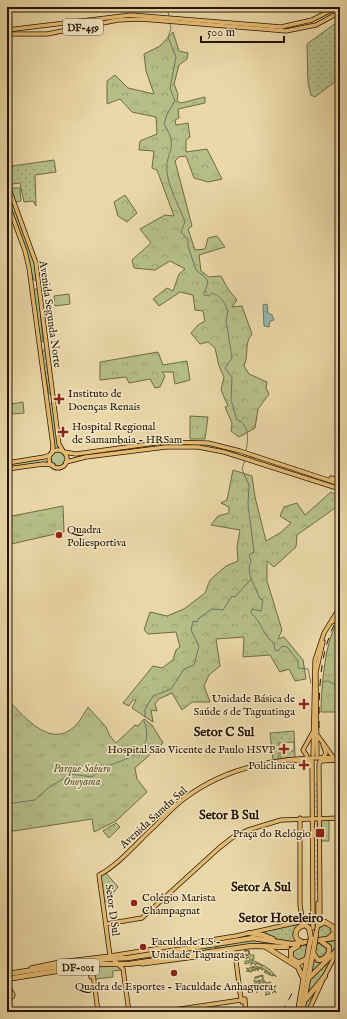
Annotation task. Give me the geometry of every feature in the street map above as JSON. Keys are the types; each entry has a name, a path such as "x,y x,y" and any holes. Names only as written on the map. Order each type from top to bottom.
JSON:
{"highway":[{"path":"319,925 325,922 333,927 333,935 327,939"},
{"path":"303,943 297,940 295,936 299,927 307,926 313,935 304,1004"},
{"path":"262,929 276,942"},
{"path":"249,933 268,936"},
{"name":"DF-001","path":"8,978 52,965 111,958 122,965 175,950 256,938 287,944 340,938"},
{"name":"DF-001","path":"8,978 100,964 122,965 155,962 262,945 298,946 340,938"},
{"path":"312,948 316,959 322,960 326,957 329,948 322,942"},
{"path":"262,945 270,948 298,967 302,974 302,988"},
{"path":"298,946 290,952 292,960 300,963 307,958"},
{"path":"169,947 175,950"},
{"path":"308,980 313,972 340,947"},
{"path":"299,1011 307,958 312,948"},
{"path":"299,1011 308,996 325,976"}],"main road":[{"name":"DF-459","path":"176,20 273,27 298,24 327,13 337,7"},
{"name":"DF-459","path":"7,30 124,16 159,18 283,31 304,28 329,19 340,12"},
{"path":"327,13 325,18 329,19"},
{"name":"DF-459","path":"7,34 42,34 129,19 159,18"},
{"path":"83,20 88,23 86,27"},
{"path":"55,24 51,29 56,32"},
{"name":"Avenida Segunda Norte","path":"7,182 34,253 60,444 64,452"},
{"name":"Avenida Segunda Norte","path":"7,202 27,255 53,446 51,454"},
{"path":"31,280 35,282 38,279"},
{"path":"33,291 35,288 40,290"},
{"path":"46,393 50,395 53,393"},
{"path":"47,405 50,402 54,404"},
{"path":"7,463 44,457 58,450 76,454 152,443 194,442 240,451 313,474 340,480"},
{"path":"150,449 152,443"},
{"path":"147,444 150,449"},
{"path":"7,469 43,464 59,467 66,462 80,458 177,446 198,447 238,456 340,489"},
{"path":"64,452 66,462"},
{"path":"51,454 50,459 53,465"},
{"path":"306,477 309,474 308,472"},
{"path":"312,479 311,475 313,474"},
{"path":"325,477 340,484"},
{"path":"315,756 314,668 316,655 324,633 340,607"},
{"path":"315,756 317,719 317,663 322,644 332,622 340,611"},
{"path":"332,622 340,618"},
{"path":"317,719 318,737 333,758"},
{"path":"313,935 319,925 320,911 316,818 312,761 303,750 314,729"},
{"path":"313,935 316,818 320,763 326,752 323,745"},
{"name":"Avenida Samdu Sul","path":"99,876 175,806 196,791 219,778 243,768 307,756 324,756 340,759"},
{"path":"297,759 312,761"},
{"path":"320,763 340,759"},
{"path":"106,924 142,918 233,837 273,821 300,818 338,818"},
{"path":"300,818 300,903 303,920"},
{"name":"Setor D Sul","path":"99,876 111,958"},
{"path":"313,928 316,892 313,935"},
{"path":"111,958 125,954 249,933 303,920 310,920 313,916"},
{"path":"210,954 212,944 219,939"},
{"path":"205,940 212,944 218,953 236,950 245,1012"},
{"path":"308,1012 340,947"},
{"path":"125,954 122,965 130,1012"},
{"path":"42,974 96,966 122,965"},
{"path":"96,966 93,971 93,979 98,1012"},
{"path":"86,968 90,971 93,979"},
{"path":"8,978 8,994"},
{"path":"160,1012 184,1011 243,1001"}],"green space":[{"path":"340,20 340,78 315,97 311,95 308,83 307,44"},
{"path":"173,32 179,51 188,53 187,59 179,65 174,84 178,94 177,101 181,103 205,97 205,103 178,109 179,118 175,120 176,125 188,123 190,137 186,140 186,152 207,149 222,179 208,182 194,178 186,156 179,157 175,161 192,226 188,229 195,250 205,249 208,238 217,236 225,247 199,255 201,271 209,277 221,276 228,289 237,300 232,307 242,306 252,334 247,345 244,366 249,374 267,382 266,388 269,394 258,409 255,428 239,437 231,431 232,423 225,407 228,406 221,390 224,377 219,366 215,348 208,342 200,344 191,333 198,325 205,321 203,311 195,310 193,295 180,292 159,306 153,299 167,288 173,291 179,274 185,269 170,261 155,270 134,268 132,260 151,243 140,229 165,215 174,216 157,170 152,168 154,151 139,150 140,141 157,134 156,117 132,112 120,99 107,104 107,81 115,75 128,88 154,94 146,71 144,54 160,46"},
{"path":"54,160 56,172 35,175 36,206 33,201 24,202 20,183 12,184 12,188 20,188 21,201 15,202 7,179 7,169 12,169 12,166"},
{"path":"7,186 34,253 36,281 33,279 27,253 7,200"},
{"path":"125,195 137,213 127,222 118,216 114,202"},
{"path":"35,289 38,289 43,342 40,341 34,297"},
{"path":"69,294 70,304 55,306 54,296"},
{"path":"45,350 51,394 49,394 41,352"},
{"path":"158,352 163,365 187,361 190,380 175,384 173,372 162,372 165,376 160,387 155,388 150,379 129,383 126,377 100,380 100,362"},
{"path":"10,399 11,404 23,402 24,413 13,414 7,410 7,400"},
{"path":"53,404 62,450 52,451 48,406"},
{"path":"190,416 208,417 205,439 190,439"},
{"path":"59,451 66,456 67,459 62,466 59,467 52,462 51,459 56,452"},
{"path":"49,457 50,464 7,468 7,463"},
{"path":"233,470 252,476 255,497 266,541 280,533 291,523 280,516 284,507 297,503 305,515 331,492 340,497 335,508 297,535 296,547 274,567 267,561 267,581 282,630 278,639 284,637 303,660 306,679 295,681 289,669 280,672 270,655 243,657 244,637 216,639 220,666 209,675 204,686 210,702 192,702 182,710 172,693 159,699 155,704 157,711 151,710 153,722 132,708 136,700 133,700 129,706 123,703 153,666 162,668 173,660 176,650 180,647 176,632 148,634 144,630 150,612 167,616 184,609 205,593 210,580 226,566 238,561 237,547 240,530 211,525 218,516 229,513 229,507 221,503 227,500"},
{"path":"63,506 64,532 7,545 7,517"},
{"path":"340,621 340,712 321,712 323,678 327,649 335,627"},
{"name":"Parque Saburo Onoyama","path":"7,699 21,714 38,728 48,733 57,734 67,732 76,725 88,707 106,727 110,736 116,743 135,725 138,726 144,719 152,725 163,743 135,768 137,779 147,792 116,821 94,832 92,819 7,832"},
{"name":"Hospital São Vicente de Paulo HSVP","path":"294,731 295,757 281,759 281,751 294,751 294,742 279,743 279,759 273,760 270,733"},
{"name":"Praça do Relógio","path":"320,820 329,820 329,841 321,841"},
{"path":"116,823 120,827 109,838 103,831"},
{"path":"105,872 118,887 104,904 100,876"},
{"path":"312,919 312,928 303,923 296,928 293,934 297,942 275,939 268,935 265,931 268,929 307,922"},
{"path":"323,923 333,929 331,936 317,939 319,926"},
{"path":"251,938 288,946 215,948 215,945"},
{"path":"340,940 340,946 311,973 314,958 317,960 330,953 325,942"},
{"path":"323,943 329,951 322,959 315,955 316,944"},
{"path":"308,945 305,959 303,961 294,960 291,951 295,947"},
{"path":"210,946 210,952 133,962 123,962 122,960"},
{"path":"338,949 307,1012 304,1012 311,976"},
{"path":"249,950 250,955 254,955 254,959 251,960 272,971 275,975 272,976 264,972 266,971 271,974 262,968 263,970 253,968 254,966 261,968 262,966 256,963 256,965 252,962 245,964 245,961 249,961 250,959 247,955 245,957 247,957 247,959 245,959 244,954 248,955 249,952 244,951"},
{"path":"119,966 122,970 113,971 113,977 95,979 94,974 97,967"},
{"path":"250,967 253,970 254,969 259,968 258,971 256,969 255,971 252,970 252,972 246,971 250,971 246,968 249,969"},
{"path":"263,975 263,978 261,976 255,979 255,977"},
{"path":"263,978 266,983 263,981 263,983 268,987 270,984 274,987 276,985 274,989 275,991 272,993 274,991 271,989 271,986 268,990 267,988 257,989 257,993 255,989 259,985 257,983 255,984 254,980 257,982 258,980 260,984 259,980 261,981"},
{"path":"269,991 270,994 265,995 267,994 265,992"}],"water":[{"path":"267,304 268,313 272,315 274,320 270,321 269,327 264,326 263,305"}],"waterway":[{"path":"167,7 169,16"},
{"path":"170,23 171,29 168,37 176,57 170,88 175,101 167,114 164,124 171,139 171,149 167,165 168,178 185,222 181,232 188,240 188,246 196,270 206,278 208,282 204,295 209,296 212,293 218,296 224,302 228,311 226,320 232,358 225,368 232,377 231,400 237,420 241,422 246,429 246,451"},
{"path":"245,460 242,469 249,485 248,504 254,552 249,555 251,561 249,570 260,599 263,600 261,611 252,609 251,613 258,620 267,637 274,643 275,650 278,651 282,646 287,647 298,661 298,668 308,669 311,683"},
{"path":"145,717 145,709 153,696 171,689 184,669 194,665 199,646 191,630 193,621 197,622 199,618 212,609 223,610 232,596 235,597 251,579"},
{"path":"322,682 328,681 340,687"},
{"path":"7,804 35,800 48,788 71,774 92,777 105,766 129,758 136,754 141,750 147,738 144,721"}],"tunnel":[{"path":"317,783 318,892"}],"railway":[{"path":"319,728 321,674 326,648 335,623"},
{"path":"282,1012 295,988"}],"place":[{"name":"Instituto de Doenças Renais","path":"59,399"},
{"name":"Hospital Regional de Samambaia - HRSam","path":"63,432"},
{"name":"Quadra Poliesportiva","path":"59,535"},
{"name":"Unidade Básica de Saúde 6 de Taguatinga","path":"304,704"},
{"name":"Hospital São Vicente de Paulo HSVP","path":"284,749"},
{"name":"Policlinica","path":"304,765"},
{"name":"Praça do Relógio","path":"320,833"},
{"name":"Colégio Marista Champagnat","path":"134,903"},
{"name":"Faculdade LS - Unidade Taguatinga","path":"143,947"},
{"name":"Quadra de Esportes - Faculdade Anhaguera","path":"174,973"}],"district":[{"name":"Setor C Sul","path":"224,731"},
{"name":"Setor B Sul","path":"229,814"},
{"name":"Setor A Sul","path":"261,886"},
{"name":"Setor Hoteleiro","path":"281,917"}]}
